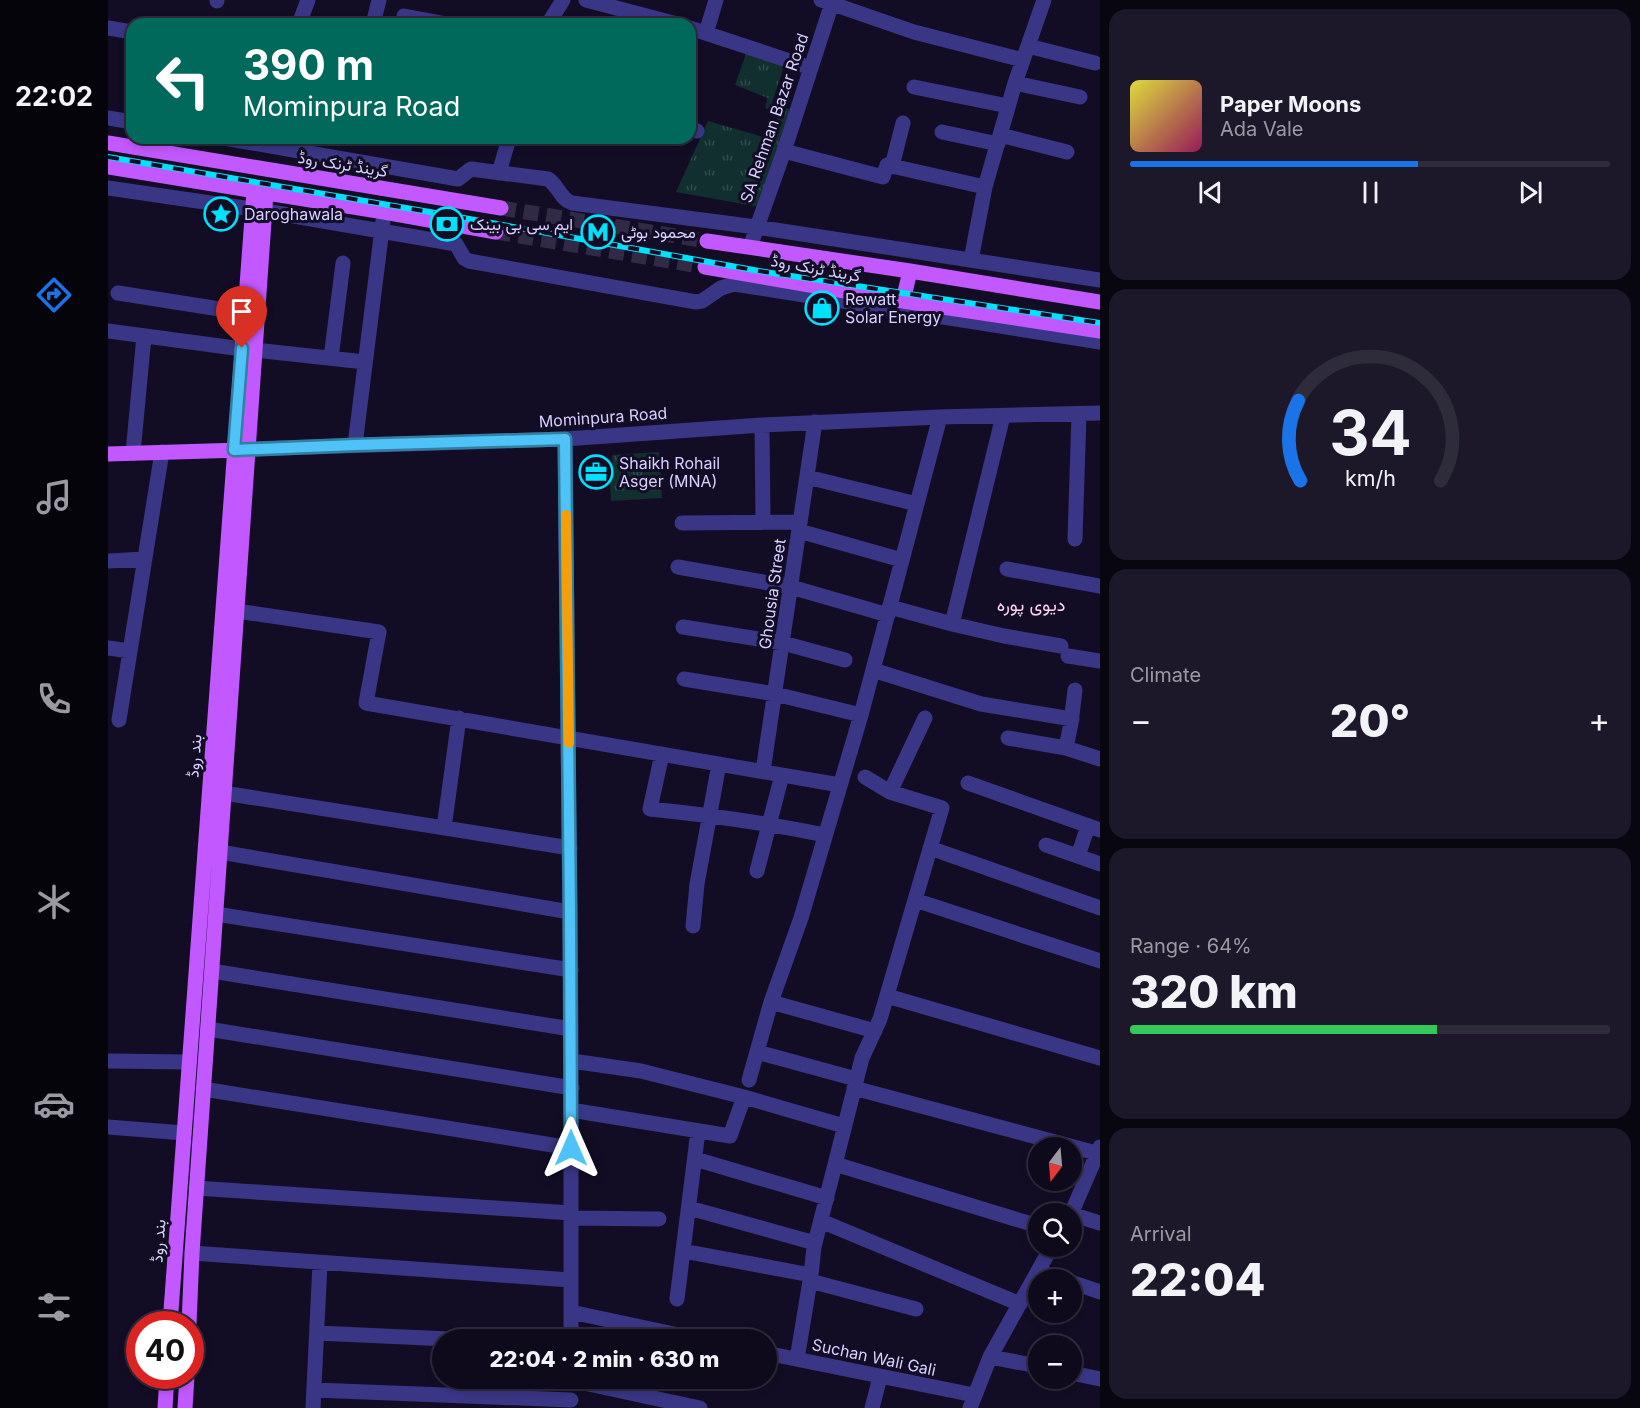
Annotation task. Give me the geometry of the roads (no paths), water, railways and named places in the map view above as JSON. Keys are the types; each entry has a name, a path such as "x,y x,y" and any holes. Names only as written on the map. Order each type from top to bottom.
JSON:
{"main road":[{"name":"گرینڈ ٹرنک روڈ","path":"108,143 501,208"},
{"path":"108,167 496,232"},
{"name":"بند روڈ","path":"171,1311 260,192"},
{"name":"بند روڈ","path":"249,349 245,313 259,211"},
{"name":"گرینڈ ٹرنک روڈ","path":"707,241 1100,302"},
{"name":"گرینڈ ٹرنک روڈ","path":"705,267 1100,332"},
{"path":"903,301 910,271"},
{"name":"بند روڈ","path":"190,1311 196,1188 237,611 241,450"},
{"name":"Mominpura Road","path":"108,454 241,450"},
{"path":"165,1408 166,1389"},
{"path":"185,1408 186,1389"}],"street":[{"path":"304,18 308,0"},
{"path":"374,18 379,0"},
{"path":"552,18 562,0"},
{"path":"586,0 654,18"},
{"path":"706,33 716,0"},
{"path":"971,260 985,187 1015,83 1044,0"},
{"path":"828,1 914,32 1025,53 1095,63"},
{"name":"SA Rehman Bazar Road","path":"750,248 811,68 828,1"},
{"path":"404,16 415,18"},
{"path":"108,28 126,31"},
{"path":"696,30 811,68"},
{"path":"1015,83 1080,98"},
{"path":"914,87 1008,106"},
{"path":"108,118 126,121"},
{"path":"892,166 903,123"},
{"path":"942,132 1067,152"},
{"path":"259,169 263,144"},
{"path":"278,144 458,179 471,169 550,180 565,199 572,203 756,227 1100,280"},
{"path":"499,173 507,144"},
{"path":"784,151 883,177 887,165 985,187"},
{"path":"108,188 456,244 464,258 469,261 696,302 706,299 721,288 734,284 1100,342"},
{"path":"355,445 384,212"},
{"path":"331,358 343,263"},
{"path":"118,293 245,313"},
{"path":"108,331 365,362"},
{"path":"133,453 144,336"},
{"name":"Mominpura Road","path":"241,450 565,439 762,424 1100,413"},
{"path":"1075,539 1079,414"},
{"path":"952,624 1003,416"},
{"path":"749,1080 771,1002 801,918 861,716 940,417"},
{"name":"Ghousia Street","path":"763,771 815,422"},
{"path":"762,424 764,522"},
{"path":"565,439 572,1061 571,1329"},
{"path":"119,720 162,453"},
{"path":"807,477 917,504"},
{"path":"682,523 764,522 800,526 902,560"},
{"path":"108,561 145,559"},
{"path":"678,567 791,587 1004,636 1100,661"},
{"path":"1007,569 1100,586"},
{"path":"237,611 379,632 366,703 840,785"},
{"path":"683,627 783,643 845,660"},
{"path":"108,648 130,651"},
{"path":"873,670 981,704 1072,719"},
{"path":"684,679 775,694 861,716"},
{"path":"1066,748 1075,690"},
{"path":"444,828 459,718"},
{"path":"890,792 925,718"},
{"path":"1008,738 1066,748 1100,759"},
{"path":"662,754 650,809 710,815 825,835"},
{"path":"693,926 696,884 719,764"},
{"path":"757,872 782,775"},
{"path":"797,1359 816,1243 855,1084 862,1058 875,1031 887,996 942,808 890,792 865,777"},
{"path":"968,783 1094,828 1078,856"},
{"path":"224,793 570,848"},
{"path":"1046,845 1100,864"},
{"path":"930,848 1100,908"},
{"path":"220,852 570,912"},
{"path":"915,900 1100,962"},
{"path":"216,914 571,970"},
{"path":"212,971 571,1029"},
{"path":"887,996 1100,1058"},
{"path":"771,1002 875,1031"},
{"path":"208,1029 572,1088"},
{"path":"757,1052 855,1084 1099,1151 1076,1203"},
{"path":"108,1061 189,1062"},
{"path":"572,1061 641,1071 744,1096 844,1126"},
{"path":"203,1089 571,1148"},
{"path":"571,1110 730,1136 744,1096"},
{"path":"108,1127 184,1133"},
{"path":"677,1299 698,1131"},
{"path":"695,1159 827,1197"},
{"path":"835,1164 1028,1223"},
{"path":"196,1188 571,1215 659,1219"},
{"path":"688,1208 816,1243"},
{"path":"1082,1217 1100,1223"},
{"path":"821,1221 1020,1304"},
{"path":"683,1251 811,1278 916,1309"},
{"path":"192,1253 570,1281"},
{"path":"313,1408 321,1263"},
{"path":"1082,1286 1100,1292"},
{"path":"972,1402 990,1357 1028,1289"},
{"path":"571,1312 651,1329"},
{"path":"317,1333 432,1338"},
{"name":"Suchan Wali Gali","path":"777,1355 880,1377 972,1402"},
{"path":"990,1357 1028,1364"},
{"path":"1082,1375 1100,1379"},
{"path":"872,1408 880,1377"},
{"path":"314,1390 571,1404 570,1389"},
{"path":"615,1389 700,1408"}],"tunnel":[{"path":"501,208 707,241"},
{"path":"496,232 705,267"}],"railway":[{"path":"108,157 759,271 1100,323"}],"place":[{"name":"Daroghawala","path":"221,214"},
{"name":"ایم سی بی بینک","path":"447,224"},
{"name":"محمود بوٹی","path":"598,232"},
{"name":"Rewatt Solar Energy","path":"822,308"},
{"name":"Shaikh Rohail Asger (MNA)","path":"596,472"}],"district":[{"name":"دیوی پورہ","path":"1031,605"}]}
